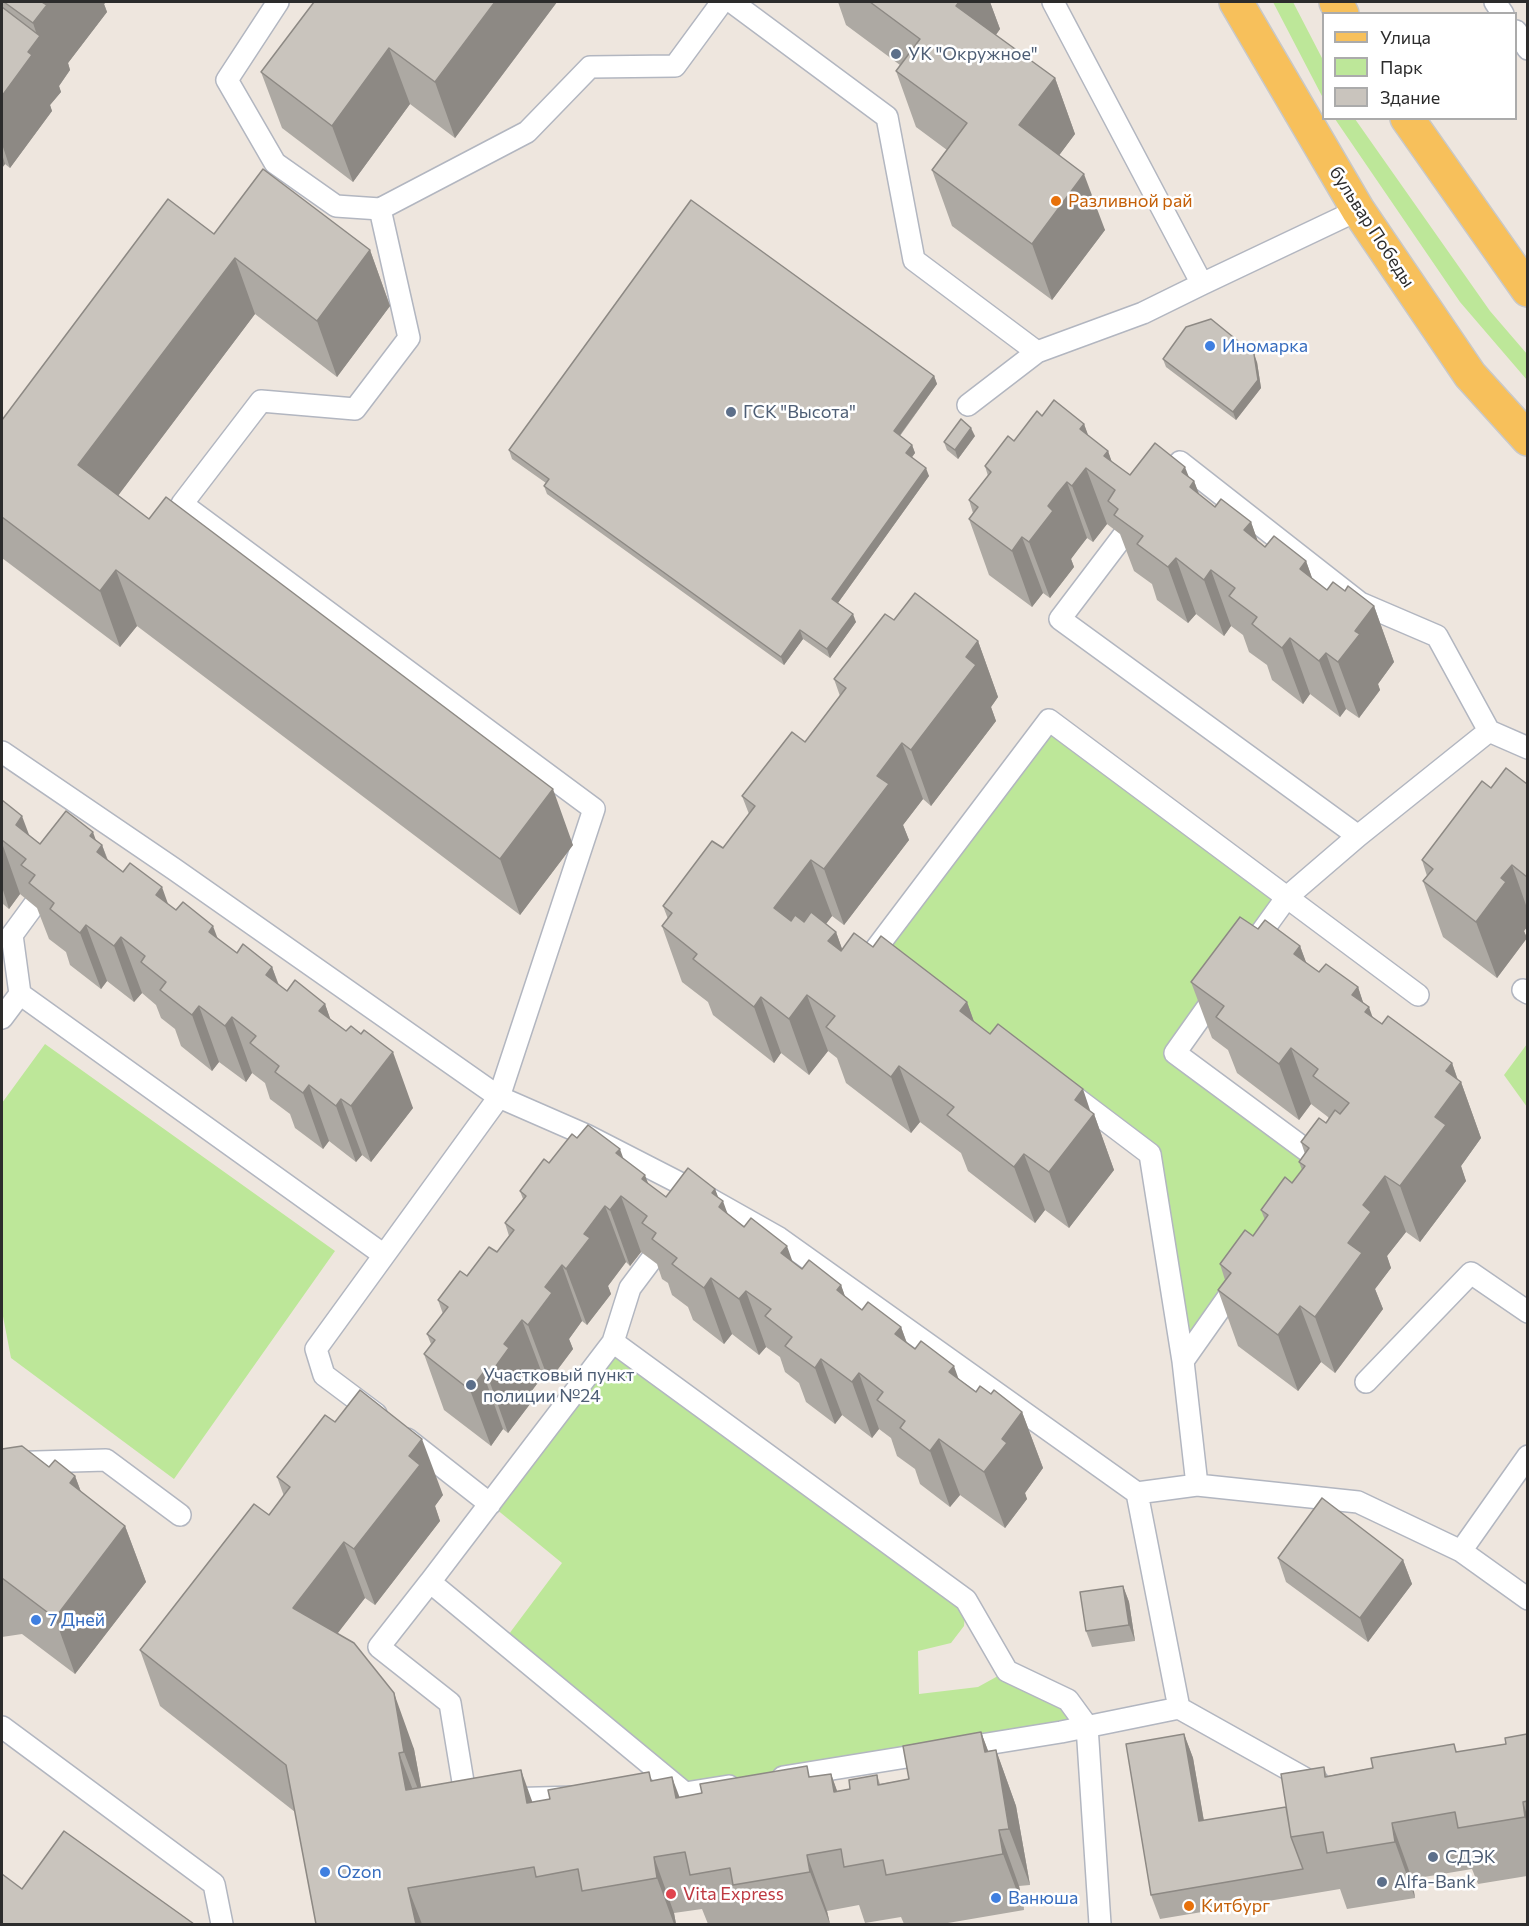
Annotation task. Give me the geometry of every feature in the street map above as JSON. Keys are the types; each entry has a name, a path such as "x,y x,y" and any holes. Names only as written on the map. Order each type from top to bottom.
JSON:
{"main road":[{"name":"бульвар Победы","path":"1236,2 1358,210 1470,375 1527,439"},
{"path":"1408,120 1527,290"}],"lane":[{"path":"278,2 227,80 275,163 336,206 380,209 527,132 590,67 675,66 722,2"},
{"path":"732,2 887,117 914,260 1037,352"},
{"path":"1053,2 1202,284"},
{"path":"1517,34 1527,49"},
{"path":"380,209 409,338 355,409 261,401 182,504 594,809 500,1097 316,1349 324,1376 490,1504"},
{"path":"968,405 1037,352 1143,313 1358,210"},
{"path":"1148,503 1180,462 1360,603 1437,636 1489,731 1527,746"},
{"path":"1123,536 1060,619 1358,836"},
{"path":"902,970 875,950 1049,720 1418,995"},
{"path":"1313,1182 1326,1165 1175,1053 1287,897 1358,836 1489,731"},
{"path":"2,752 500,1097 586,1135 701,1194 779,1238 1137,1493 1197,1485 1358,1503 1461,1551 1527,1599"},
{"path":"88,837 101,819"},
{"path":"2,1018 20,994 12,935 34,906"},
{"path":"20,994 384,1255"},
{"path":"1055,1083 1150,1154 1183,1361 1197,1485"},
{"path":"687,1212 701,1194"},
{"path":"592,1796 466,1800 450,1703 379,1647 613,1342 630,1288 651,1260"},
{"path":"1183,1361 1247,1271"},
{"path":"1366,1382 1471,1272 1527,1312"},
{"path":"613,1342 966,1600 1007,1671 1068,1700 1087,1726 1101,1924"},
{"path":"1461,1551 1527,1456"},
{"path":"2,1462 106,1460 180,1515"},
{"path":"1137,1493 1179,1708"},
{"path":"430,1582 685,1793"},
{"path":"650,1794 685,1793 755,1782 1087,1726 1179,1708 1313,1783 1336,1779"},
{"path":"2,1727 214,1884 222,1924"}],"green space":[{"path":"1273,2 1293,2 1322,58 1322,96"},
{"path":"1336,120 1356,120 1490,311 1527,354 1527,380 1460,302"},
{"path":"1049,720 1287,897 1175,1053 1326,1165 1183,1361 1150,1154 875,950"},
{"path":"45,1044 335,1251 174,1479 11,1358 2,1311 2,1103"},
{"path":"1527,1044 1527,1107 1504,1075"},
{"path":"613,1342 966,1600 964,1626 951,1643 918,1651 919,1694 978,1687 1007,1671 1087,1726 685,1793 503,1642 562,1563 490,1504"}],"building":[{"path":"4,2 42,2 47,5 33,23"},
{"path":"314,2 495,2 435,82 389,48 332,126 261,72"},
{"path":"870,2 959,2 956,6 1055,78 1019,125 1084,174 1032,244 932,170 967,123 896,71 920,39"},
{"path":"2,7 40,36 28,52 32,55 2,96"},
{"path":"263,169 370,250 317,321 235,258 78,465 149,519 166,497 553,789 500,859 116,570 100,591 2,517 2,420 168,199 214,234"},
{"name":"ГСК \"Высота\"","path":"691,200 934,376 894,431 912,445 906,453 926,468 832,599 853,614 827,649 800,630 781,657 544,486 549,479 509,450"},
{"path":"1211,319 1254,354 1258,380 1233,412 1163,359 1186,327"},
{"path":"1054,400 1084,424 1080,429 1108,451 1104,456 1130,475 1155,443 1185,467 1182,472 1194,481 1190,487 1215,507 1221,499 1251,522 1244,530 1265,547 1274,536 1306,561 1300,569 1327,590 1333,582 1345,591 1348,586 1374,606 1355,631 1360,634 1338,662 1326,653 1319,661 1290,638 1282,648 1252,624 1257,617 1229,596 1235,588 1211,570 1204,580 1176,558 1168,567 1137,544 1143,536 1114,515 1118,509 1108,501 1115,490 1086,468 1072,486 1067,482 1057,494 1048,506 1053,511 1029,542 1022,537 1012,551 969,519 978,507 969,500 991,472 985,466 1008,436 1014,441 1037,411 1042,416"},
{"path":"961,419 971,428 955,450 944,442"},
{"path":"915,593 978,641 966,657 976,665 911,750 902,743 877,776 889,784 824,869 811,860 774,908 791,921 795,915 804,922 811,912 836,932 828,941 841,951 854,933 873,947 881,936 967,1002 960,1011 990,1034 998,1024 1083,1089 1075,1100 1094,1114 1049,1172 1024,1154 1014,1167 947,1115 954,1107 899,1066 891,1077 826,1027 835,1016 807,995 789,1019 761,997 754,1007 693,959 697,954 662,926 672,913 663,906 712,841 723,848 755,806 742,796 792,732 805,742 846,688 834,679 885,614 894,620"},
{"path":"1506,768 1527,784 1527,877 1512,865 1501,878 1506,882 1476,922 1423,881 1433,869 1422,860 1482,781 1491,788"},
{"path":"2,800 22,816 16,825 40,844 66,811 93,832 90,836 102,845 97,852 123,872 130,863 162,887 156,895 176,910 183,902 213,926 209,932 237,953 243,944 272,967 266,975 287,991 295,980 325,1004 319,1011 346,1031 351,1026 361,1034 364,1030 393,1052 351,1106 341,1099 336,1106 309,1085 303,1093 275,1072 279,1066 250,1043 256,1036 232,1017 225,1026 199,1006 192,1015 160,990 166,982 141,962 145,956 121,937 114,946 86,925 80,933 50,909 54,903 29,883 35,875 21,865 26,859 2,840"},
{"path":"1240,917 1258,929 1265,920 1300,946 1294,954 1319,972 1326,964 1358,987 1352,995 1369,1007 1365,1012 1382,1024 1388,1016 1452,1063 1446,1071 1461,1082 1435,1117 1446,1125 1400,1186 1385,1176 1363,1205 1371,1212 1348,1243 1362,1253 1315,1317 1300,1306 1278,1335 1218,1290 1231,1273 1220,1264 1245,1230 1253,1236 1268,1215 1261,1210 1285,1177 1292,1183 1305,1166 1299,1162 1309,1148 1301,1142 1319,1118 1326,1123 1335,1110 1340,1114 1349,1103 1313,1076 1318,1069 1291,1048 1279,1064 1216,1017 1224,1006 1191,982"},
{"path":"588,1125 620,1149 616,1153 645,1175 642,1179 666,1197 688,1168 715,1189 712,1193 723,1201 719,1207 744,1227 751,1218 787,1246 781,1253 802,1269 809,1260 841,1285 837,1290 862,1310 868,1302 901,1327 895,1334 915,1349 921,1341 954,1366 949,1372 976,1392 980,1386 991,1394 994,1390 1022,1412 1002,1439 1007,1443 984,1472 939,1439 930,1451 900,1428 905,1421 877,1400 883,1392 859,1373 852,1382 821,1359 815,1368 785,1346 792,1337 765,1316 771,1309 746,1291 739,1299 711,1278 704,1288 672,1264 677,1258 652,1239 656,1233 642,1223 647,1216 621,1196 610,1210 605,1206 584,1234 590,1238 566,1269 562,1265 545,1287 552,1293 528,1325 522,1320 504,1344 509,1348 488,1377 483,1373 470,1390 424,1354 435,1340 427,1334 448,1307 438,1300 460,1271 467,1276 489,1247 497,1252 514,1230 505,1223 526,1196 520,1191 544,1159 549,1163 572,1134 577,1138"},
{"path":"360,1390 422,1439 409,1456 420,1465 354,1549 344,1542 293,1608 354,1643 394,1693 404,1752 399,1753 406,1790 521,1770 527,1803 550,1799 548,1790 649,1772 651,1781 672,1777 676,1798 702,1793 700,1784 807,1766 809,1777 831,1774 834,1792 850,1789 849,1780 877,1775 878,1785 909,1779 903,1746 981,1732 985,1752 996,1750 1009,1829 999,1830 1003,1854 886,1875 883,1860 844,1867 841,1849 807,1855 810,1872 733,1885 730,1868 690,1875 685,1852 654,1857 657,1878 582,1891 578,1869 536,1877 534,1867 408,1888 416,1924 316,1924 286,1765 140,1650 254,1504 269,1515 290,1487 277,1477 325,1415 335,1422"},
{"path":"22,1446 49,1467 55,1460 75,1476 70,1483 125,1526 55,1618 2,1578 2,1449"},
{"path":"1322,1498 1403,1560 1360,1618 1278,1558"},
{"path":"1123,1586 1129,1625 1086,1631 1080,1592"},
{"path":"1184,1734 1199,1821 1286,1807 1291,1837 1303,1869 1151,1895 1126,1744"},
{"path":"1527,1734 1527,1801 1523,1802 1525,1817 1458,1828 1455,1812 1392,1823 1395,1842 1327,1853 1323,1832 1291,1837 1281,1774 1324,1767 1325,1777 1373,1768 1371,1758 1454,1744 1456,1752 1506,1744 1505,1738"},
{"path":"64,1831 194,1924 2,1924 2,1874 22,1889"}],"place":[{"name":"УК \"Окружное\"","path":"896,54"},
{"name":"Разливной рай","path":"1056,201"},
{"name":"Иномарка","path":"1210,346"},
{"name":"ГСК \"Высота\"","path":"731,412"},
{"name":"Участковый пункт полиции №24","path":"471,1385"},
{"name":"7 Дней","path":"36,1620"},
{"name":"СДЭК","path":"1433,1857"},
{"name":"Ozon","path":"325,1872"},
{"name":"Alfa-Bank","path":"1382,1882"},
{"name":"Vita Express","path":"671,1894"},
{"name":"Ванюша","path":"996,1898"},
{"name":"Китбург","path":"1189,1906"}]}
